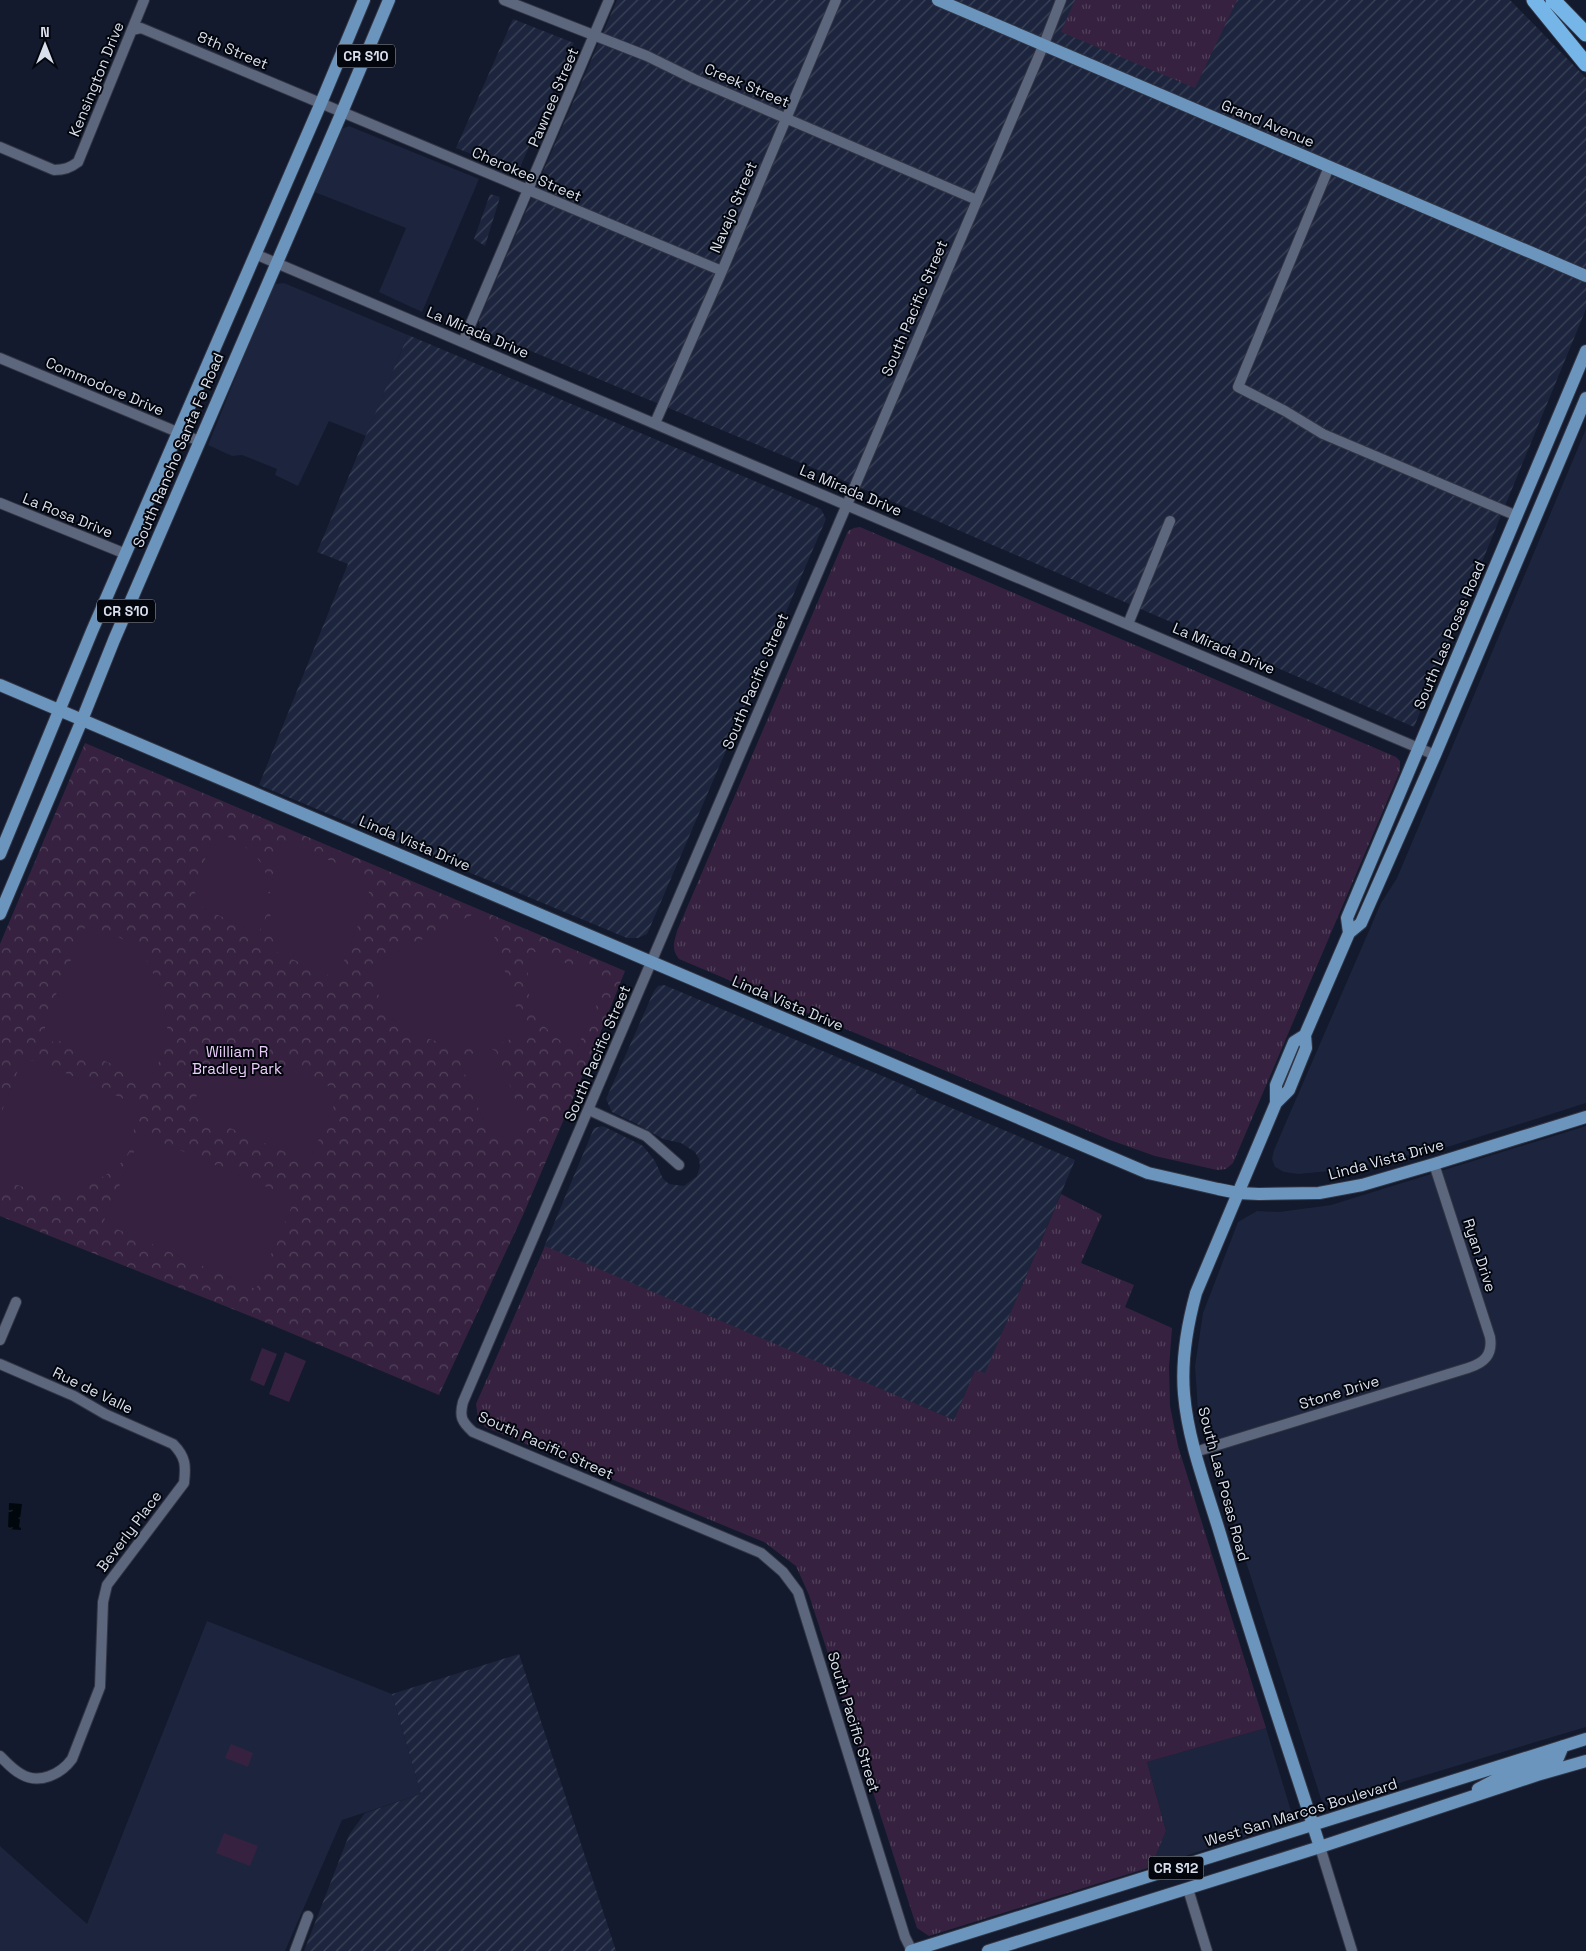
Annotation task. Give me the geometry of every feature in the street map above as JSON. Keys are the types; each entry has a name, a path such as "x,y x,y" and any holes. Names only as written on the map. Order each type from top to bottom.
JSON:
{"highway":[{"path":"1534,0 1586,64"},
{"path":"1553,0 1586,34"}],"main road":[{"name":"South Rancho Santa Fe Road","path":"0,854 61,711 92,631 364,0"},
{"name":"South Rancho Santa Fe Road","path":"0,914 114,640 389,0"},
{"name":"Grand Avenue","path":"938,0 1586,276"},
{"name":"South Las Posas Road","path":"1349,933 1347,918 1586,351"},
{"name":"South Las Posas Road","path":"1320,1847 1227,1560 1187,1420 1184,1392 1184,1352 1189,1318 1206,1266 1276,1103 1289,1090 1306,1048 1305,1035 1349,933 1361,923 1435,755 1586,398"},
{"name":"Linda Vista Drive","path":"0,685 472,884 651,963 1148,1172 1218,1190 1259,1194 1319,1193 1362,1185 1586,1117"},
{"name":"West San Marcos Boulevard","path":"912,1951 1586,1739"},
{"path":"1469,1798 1482,1786 1499,1778 1558,1758 1563,1746"},
{"name":"CR S12","path":"988,1951 1586,1761"}],"street":[{"name":"Kensington Drive","path":"0,146 54,170 62,170 78,162 144,0"},
{"name":"Creek Street","path":"504,0 647,56 694,79 977,200"},
{"name":"Pawnee Street","path":"463,342 610,0"},
{"name":"Navajo Street","path":"655,424 722,271 836,0"},
{"name":"South Pacific Street","path":"912,1951 903,1929 798,1592 784,1572 761,1553 473,1432 463,1422 461,1410 846,504 1044,44 1061,0"},
{"name":"8th Street","path":"132,30 141,28 321,103"},
{"name":"Cherokee Street","path":"321,103 722,271"},
{"path":"1329,166 1238,387 1285,411 1323,434 1517,516"},
{"name":"La Mirada Drive","path":"255,254 1435,755"},
{"name":"Commodore Drive","path":"0,358 199,441"},
{"name":"La Rosa Drive","path":"0,503 126,554"},
{"path":"1128,624 1170,521"},
{"path":"589,1110 646,1136 678,1165"},
{"name":"Ryan Drive","path":"1434,1164 1490,1337 1492,1346 1488,1355"},
{"path":"0,1340 16,1302"},
{"name":"Stone Drive","path":"1195,1452 1475,1366 1488,1355"},
{"name":"Rue de Valle","path":"0,1364 74,1396 105,1414 173,1444"},
{"name":"Beverly Place","path":"0,1756 21,1775 40,1778 51,1777 67,1766 72,1758 100,1687 103,1602 107,1585 184,1483 186,1466 180,1451 173,1444"},
{"path":"1320,1847 1352,1951"},
{"path":"1188,1889 1207,1951"},
{"path":"295,1951 308,1916"}],"shaded area":[{"path":"617,0 1510,0 1586,78 1586,309 1414,727 840,479 480,330 479,320"},
{"path":"513,19 574,43 518,172 456,148"},
{"path":"349,126 479,179 422,312 379,292 406,228 312,191 339,130"},
{"path":"490,194 500,197 485,246 474,239"},
{"path":"284,283 408,335 366,436 329,421 298,486 275,475 277,469 242,455 232,456 208,445 272,287 276,284"},
{"path":"408,335 821,509 826,519 647,934 638,938 627,938 259,785 348,564 317,552"},
{"path":"1586,429 1586,1103 1419,1156 1412,1154 1364,1166 1330,1171 1298,1174 1284,1172 1275,1167 1272,1159 1274,1150 1381,903 1397,878"},
{"path":"664,985 916,1090 916,1093 1075,1160 985,1374 975,1370 954,1420 544,1247 594,1128 603,1126 643,1146 655,1161 663,1179 669,1184 684,1186 697,1176 700,1166 695,1152 681,1143 663,1139 612,1112 606,1099 654,991 658,986"},
{"path":"1586,1126 1586,1727 1326,1805 1321,1799 1198,1410 1195,1366 1203,1313 1238,1222 1257,1211 1279,1212 1331,1205"},
{"path":"207,1621 392,1694 421,1794 342,1820 285,1951 0,1951 0,1846 87,1924"},
{"path":"519,1654 616,1951 304,1951 349,1835 365,1813 421,1794 392,1694"},
{"path":"1266,1728 1291,1811 1291,1817 1288,1822 1151,1867 1166,1831 1147,1762"}],"green space":[{"path":"1075,0 1237,0 1195,88 1061,32"},
{"path":"860,527 1396,757 1400,761 1400,771 1233,1163 1226,1169 1217,1170 1155,1156 1110,1140 679,959 676,955 674,946 677,931 848,531"},
{"name":"William R Bradley Park","path":"85,743 625,971 523,1215 439,1395 255,1318 0,1216 0,944"},
{"path":"215,832 240,843 254,854 264,869 268,880 269,898 282,840 361,874 370,895 337,979 274,951 269,901 267,913 258,934 199,906 194,889"},
{"path":"472,915 490,923 524,1033 499,1044 457,1048 414,1034 390,1017 376,990 372,964"},
{"path":"86,925 117,936 143,952 156,980 164,1001 168,1034 166,1047 150,1081 60,1041 54,1043 45,1034 45,1020"},
{"path":"532,951 601,976 605,987 576,1050 553,1035 544,1026 533,1007 528,986 529,963"},
{"path":"221,1040 340,1091 309,1162 190,1111"},
{"path":"488,1048 496,1051 524,1121 521,1128 498,1138 489,1135 461,1064 464,1057"},
{"path":"29,1060 43,1063 137,1105 129,1151 124,1160 104,1176 79,1188 54,1194 38,1192 0,1179 0,1116 19,1068 23,1061"},
{"path":"142,1134 295,1199 256,1289 103,1223"},
{"path":"1061,1194 1102,1215 1081,1263 1134,1285 1125,1307 1172,1328 1169,1367 1170,1406 1178,1446 1266,1728 1147,1762 1166,1831 1151,1867 929,1936 917,1928 809,1595 796,1566 764,1542 485,1427 478,1418 476,1404 545,1246 954,1420 975,1370 985,1373"},
{"path":"262,1348 277,1354 264,1386 250,1380"},
{"path":"285,1352 306,1361 289,1402 269,1394"},
{"path":"231,1744 253,1753 248,1767 225,1758"},
{"path":"224,1833 258,1846 250,1866 216,1853"}],"water":[{"path":"9,1503 22,1504 19,1527 21,1530 8,1529"}]}
